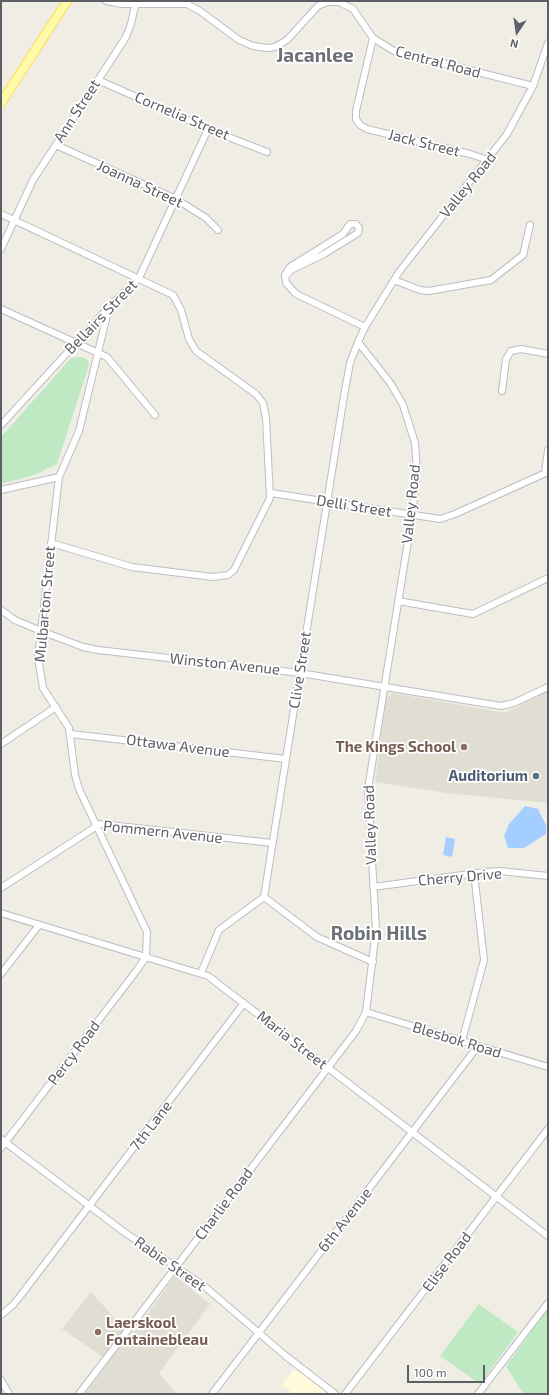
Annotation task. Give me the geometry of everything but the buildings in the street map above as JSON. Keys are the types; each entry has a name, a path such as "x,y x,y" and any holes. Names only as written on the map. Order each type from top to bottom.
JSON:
{"main road":[{"path":"1,104 67,1"}],"street":[{"name":"Central Road","path":"106,1 122,4 136,2 187,4 200,11 239,40 253,46 267,48 275,47 287,40 322,4 332,1 346,3 353,9 373,38 400,53 533,86"},
{"name":"Ann Street","path":"1,249 30,185 129,30 136,2"},
{"name":"Jack Street","path":"373,38 356,111 356,119 360,125 367,129 470,154 488,160"},
{"name":"Valley Road","path":"366,1012 373,962 376,923 368,789 412,516 417,471 412,430 396,392 358,342 364,327 394,280 488,160 515,121 533,86 548,43"},
{"name":"Cornelia Street","path":"98,80 208,129 267,152"},
{"name":"Bellairs Street","path":"1,425 109,307 139,278 208,129"},
{"name":"Joanna Street","path":"56,145 176,200 206,218 218,230"},
{"path":"1,214 173,295 181,310 189,339 196,351 252,391 263,403 266,418 271,493 263,514 231,573 225,576 213,576 132,567 51,543"},
{"path":"285,278 291,270 324,254 358,233 359,227 354,223 350,224 343,234 287,270 285,278 286,283 296,294 364,327"},
{"path":"394,280 420,290 429,291 491,280 524,253 530,225"},
{"name":"Mulbarton Street","path":"109,307 79,431 59,477 38,657 42,683 46,694 67,723 71,734 77,785 145,929 148,939 146,957"},
{"path":"1,309 109,359 155,415"},
{"name":"Clive Street","path":"264,897 349,369 358,342"},
{"path":"502,391 506,359 511,351 521,350 548,354"},
{"path":"546,472 548,450"},
{"name":"Delli Street","path":"271,493 436,519 448,517 546,472"},
{"path":"1,490 59,477"},
{"path":"398,601 474,614 548,578"},
{"name":"Winston Avenue","path":"1,610 8,616 40,631 83,647 98,650 300,673 501,706 508,705 548,686"},
{"path":"1,620 8,616"},
{"path":"1,744 56,707"},
{"name":"Ottawa Avenue","path":"71,734 286,758"},
{"name":"Pommern Avenue","path":"1,888 96,825 108,824 272,843"},
{"name":"Cherry Drive","path":"373,887 474,873 500,871 548,876"},
{"path":"462,1041 484,960 474,873"},
{"path":"201,973 219,930 264,897 317,937 373,962"},
{"name":"Maria Street","path":"1,913 201,973 244,1003 548,1236"},
{"path":"1,974 39,925"},
{"name":"Percy Road","path":"1,1148 3,1141 146,957"},
{"name":"7th Lane","path":"1,1315 13,1305 58,1248 244,1003"},
{"name":"Blesbok Road","path":"366,1012 548,1067"},
{"name":"Charlie Road","path":"79,1394 356,1032 366,1012"},
{"name":"6th Avenue","path":"212,1394 478,1046"},
{"name":"Elise Road","path":"346,1394 548,1129"},
{"name":"Rabie Street","path":"3,1141 124,1232 177,1266 204,1286 259,1333 335,1394"},
{"path":"478,1394 548,1303"},
{"path":"1,1380 9,1394"}],"shaded area":[{"name":"The Kings School","path":"548,691 548,803 447,793 375,782 386,699 393,693 505,713"},
{"name":"Laerskool Fontainebleau","path":"175,1276 210,1304 159,1373 177,1394 85,1394 109,1361 62,1329 91,1292 131,1336"},
{"path":"296,1367 329,1394 294,1394 282,1385"}],"green space":[{"path":"80,357 87,359 89,365 57,464 34,475 1,484 1,437 71,358"},
{"path":"479,1304 518,1332 480,1384 440,1356"},
{"path":"548,1309 548,1394 523,1394 506,1366"}],"water":[{"path":"525,806 538,809 546,825 546,834 524,848 508,848 504,836 509,824"},
{"path":"446,837 455,839 452,857 443,855"}],"place":[{"name":"The Kings School","path":"464,747"},
{"name":"Auditorium","path":"536,776"},
{"name":"Laerskool Fontainebleau","path":"98,1332"}],"district":[{"name":"Jacanlee","path":"315,56"},
{"name":"Robin Hills","path":"379,934"}]}
